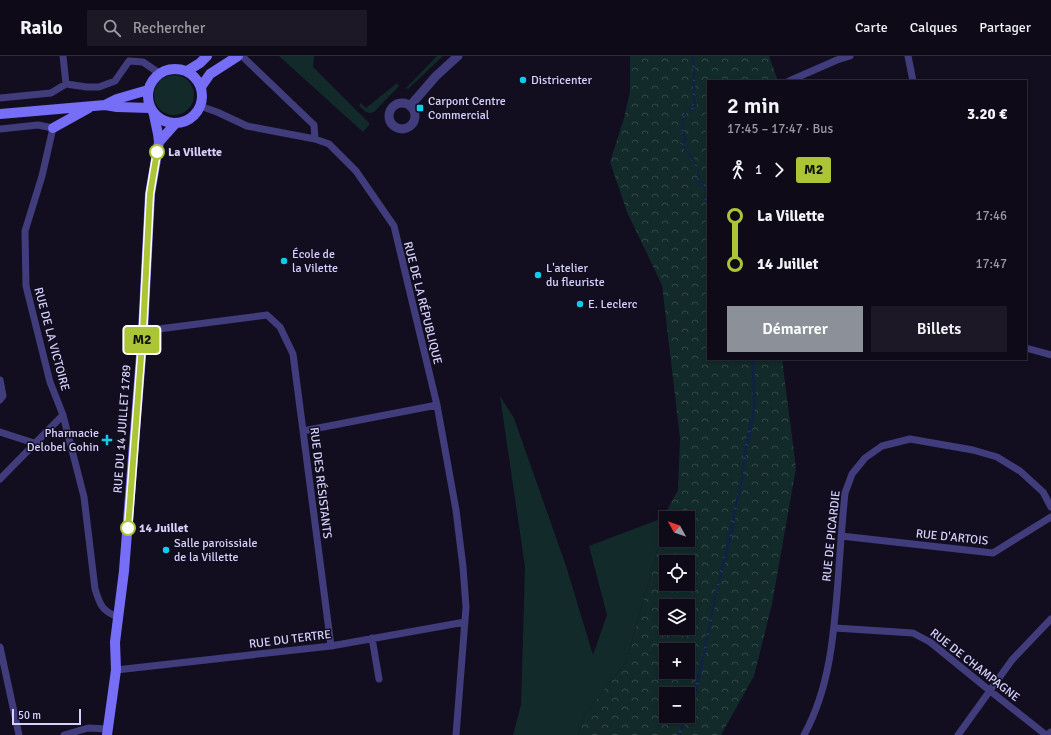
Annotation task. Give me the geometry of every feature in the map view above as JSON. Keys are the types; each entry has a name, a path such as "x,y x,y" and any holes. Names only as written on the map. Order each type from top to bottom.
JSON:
{"main road":[{"path":"187,71 200,63 207,56"},
{"path":"200,87 210,74 242,58"},
{"path":"173,68 187,71 197,80 200,87 202,100 200,106 192,117 186,121 175,124 160,120 152,111 147,99 148,90 154,78 159,73 173,68"},
{"path":"105,105 117,99 148,90"},
{"path":"0,114 105,105 152,111"},
{"path":"53,128 93,106"},
{"name":"RUE DU 14 JUILLET 1789","path":"107,732 116,670 115,642 124,571 143,331 150,194 159,142 152,111"},
{"path":"159,142 175,124"}],"street":[{"path":"62,56 66,84"},
{"path":"410,106 436,76 458,56"},
{"path":"791,80 837,60 850,56"},
{"path":"908,56 913,80"},
{"path":"242,58 314,125 315,139"},
{"path":"0,98 50,93 66,84 99,87 114,81 128,61 143,62 159,73"},
{"name":"RUE DE LA RÉPUBLIQUE","path":"200,106 215,111 247,126 315,139 329,144 356,171 394,226 437,405 456,510 463,567 465,622 456,735"},
{"path":"0,129 38,125 53,128"},
{"name":"RUE DE LA VICTOIRE","path":"53,128 42,176 25,231 26,286 50,382 63,415 84,497 94,589 99,602 106,612 118,617"},
{"name":"RUE DES RÉSISTANTS","path":"143,331 267,315 280,327 293,354 331,646"},
{"path":"1027,348 1051,355"},
{"path":"0,380 3,396 0,400"},
{"path":"303,431 437,405"},
{"path":"0,479 63,415"},
{"path":"0,432 34,443"},
{"name":"RUE DE PICARDIE","path":"804,735 812,721 825,683 835,628 845,493 852,474 865,458 882,446 910,440 974,450 997,457 1020,471 1042,492 1051,507"},
{"name":"RUE D'ARTOIS","path":"841,536 993,553 1051,517"},
{"path":"958,735 1012,660 1051,619"},
{"name":"RUE DU TERTRE","path":"116,670 331,646 465,622"},
{"name":"RUE DE CHAMPAGNE","path":"835,628 912,633 930,642 989,690 1049,734"},
{"path":"372,638 379,679"},
{"path":"0,647 19,735"},
{"path":"64,735 88,728 107,732"}],"green space":[{"path":"279,56 314,56 313,67 370,124 363,132"},
{"path":"437,56 443,56 408,89 406,88"},
{"path":"630,56 769,56 778,80 707,80 707,360 782,360 796,468 772,604 754,676 721,735 578,735 585,714 626,662 659,546 695,547 695,511 667,511 678,490 680,438 662,285 627,212 610,162 624,118 630,92"},
{"path":"178,75 185,78 191,84 194,95 193,103 185,112 178,115 170,115 163,112 155,103 154,91 157,84 166,76"},
{"path":"397,83 399,86 374,112 367,112 359,106 361,103 366,108"},
{"path":"500,396 514,418 566,566 593,655 607,615 589,546 659,520 659,546 626,662 585,714 578,735 513,735 521,705 525,567"}],"water":[{"path":"691,56 694,56 695,62 695,94 697,106 688,110 684,118 687,140 683,144 693,157 699,170 700,184 707,187 707,190 698,185 697,169 691,158 680,144 684,139 681,126 683,115 688,107 694,105 693,69"},
{"path":"707,190 707,203 704,198"},
{"path":"751,360 754,360 756,400 752,432 746,455 745,471 733,533 718,590 695,698 697,675 742,473 743,455 753,404"},
{"path":"683,723 685,723 680,735 677,735"}],"bus line":[{"name":"M2","path":"128,528 143,331 150,194 157,152"}],"place":[{"name":"Districenter","path":"523,80"},
{"name":"Carpont Centre Commercial","path":"420,108"},
{"name":"La Villette","path":"157,152"},
{"name":"École de la Vilette","path":"284,261"},
{"name":"L'atelier du fleuriste","path":"538,275"},
{"name":"E. Leclerc","path":"580,304"},
{"name":"Pharmacie Delobel Gohin","path":"107,440"},
{"name":"14 Juillet","path":"128,528"},
{"name":"Salle paroissiale de la Villette","path":"166,550"}]}
